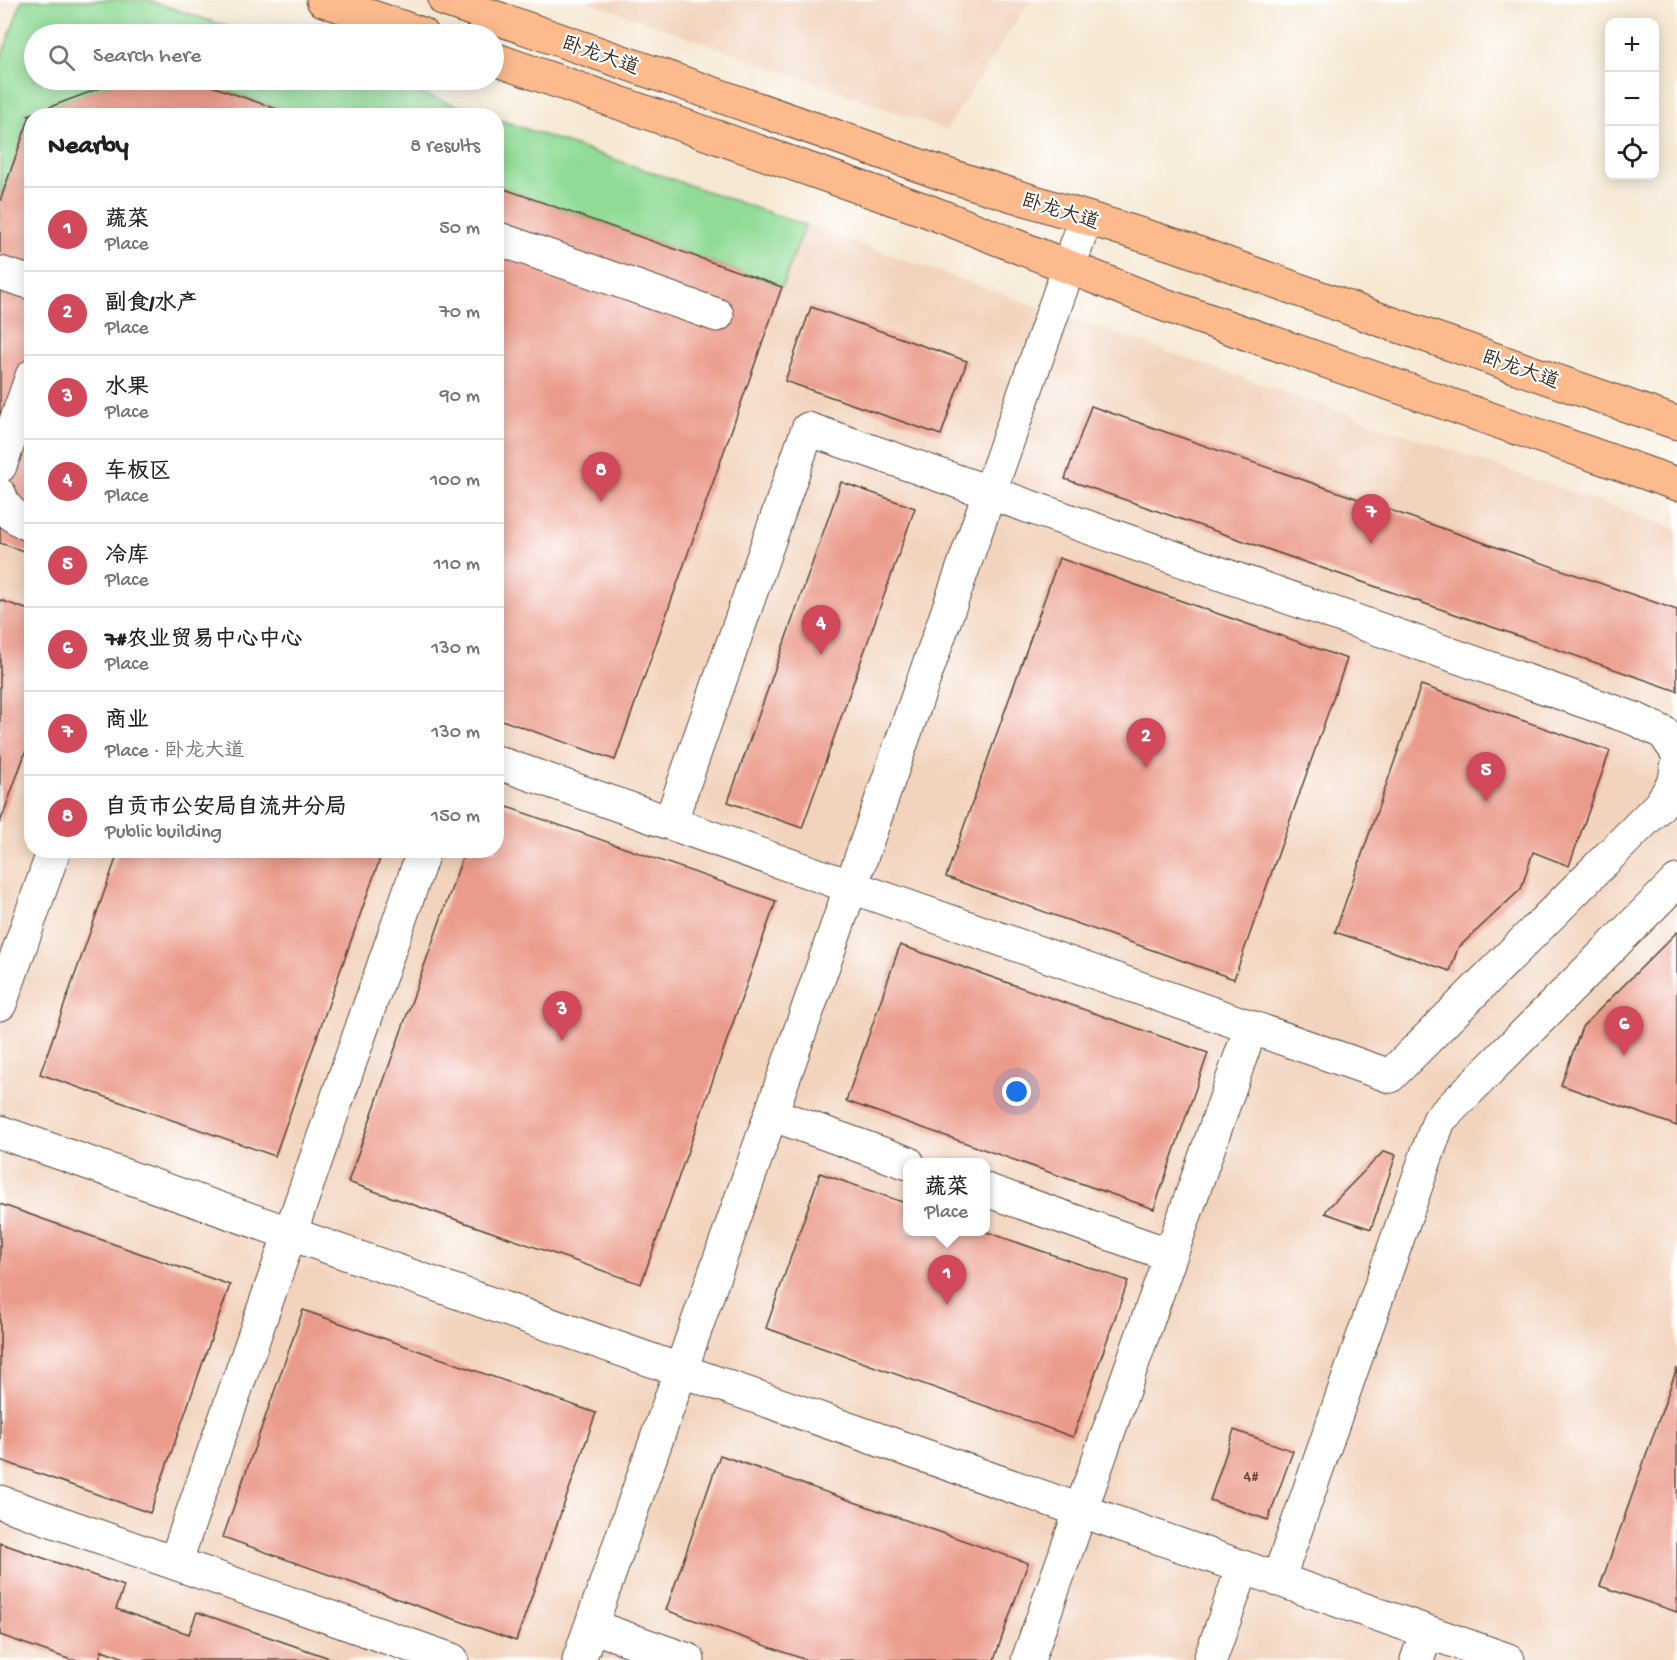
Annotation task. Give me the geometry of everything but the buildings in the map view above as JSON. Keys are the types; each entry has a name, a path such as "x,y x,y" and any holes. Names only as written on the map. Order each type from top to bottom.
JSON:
{"main road":[{"path":"323,0 393,24"},
{"name":"卧龙大道","path":"445,0 941,173 1181,248 1677,423"},
{"name":"卧龙大道","path":"504,63 928,211 1162,304 1677,484"}],"lane":[{"path":"579,1660 1086,218"},
{"path":"504,241 717,315"},
{"path":"0,273 24,281"},
{"path":"0,466 24,398"},
{"path":"670,823 807,429 1635,719 1664,733 1677,752"},
{"path":"0,495 4,506 15,518 24,522"},
{"path":"504,765 1390,1076 1660,805 1675,781 1677,767"},
{"path":"0,1004 51,858"},
{"path":"175,1563 421,858"},
{"path":"1278,1580 1439,1120 1677,881"},
{"path":"1028,1660 1251,1027"},
{"path":"771,1114 903,1161"},
{"path":"0,1132 1243,1567 1278,1580 1422,1646 1508,1660"},
{"path":"990,1191 1170,1255"},
{"path":"0,1502 452,1660"},
{"path":"1210,1660 1243,1567"},
{"path":"591,1626 688,1660"}],"shaded area":[{"path":"585,0 1030,0 946,130"},
{"path":"805,225 1677,529 1677,1660 0,1660 0,543 24,552 24,858 504,858 504,720 616,760"}],"green space":[{"path":"22,0 148,0 219,24 24,24 24,90 95,90 47,108 24,108 24,134 0,201 0,61"},
{"path":"224,90 410,90 464,108 277,108"},
{"path":"504,121 805,225 782,287 504,188"}],"place":[{"name":"自贡市公安局自流井分局","path":"601,502"},
{"name":"商业","path":"1371,544"},
{"name":"车板区","path":"821,655"},
{"name":"副食/水产","path":"1146,768"},
{"name":"冷库","path":"1486,802"},
{"name":"水果","path":"562,1041"},
{"name":"7#农业贸易中心中心","path":"1624,1056"},
{"name":"蔬菜","path":"947,1305"}]}
